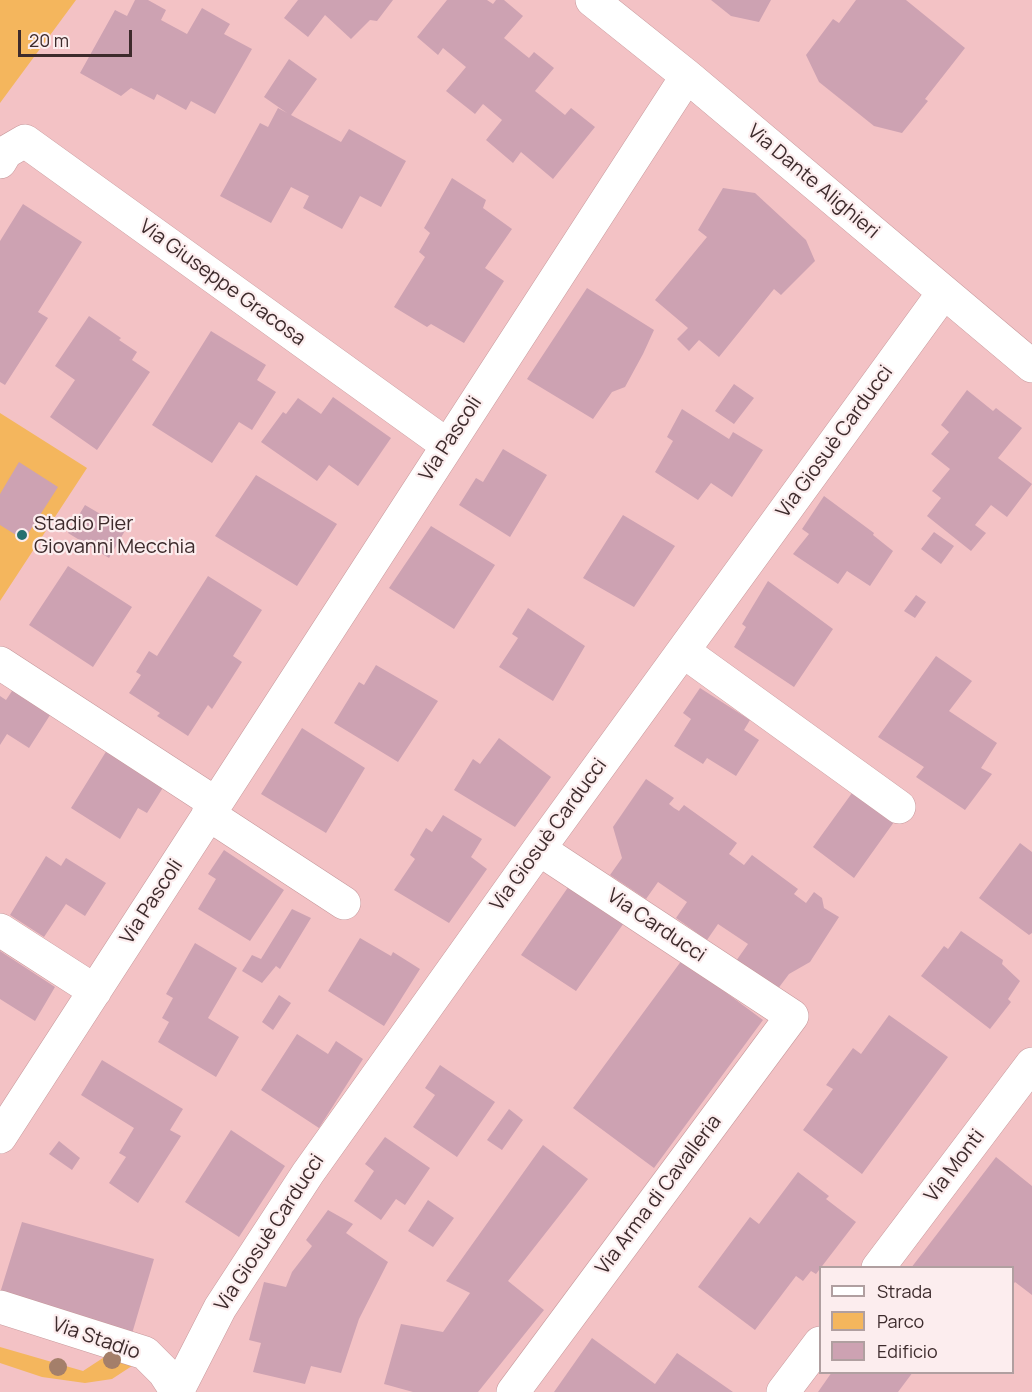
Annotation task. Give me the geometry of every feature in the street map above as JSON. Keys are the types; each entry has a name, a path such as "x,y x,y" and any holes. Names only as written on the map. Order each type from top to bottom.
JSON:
{"street":[{"name":"Via Dante Alighieri","path":"592,0 687,76 1032,366"},
{"name":"Via Pascoli","path":"0,1137 687,76"},
{"name":"Via Giuseppe Gracosa","path":"0,162 6,152 26,141 447,444"},
{"name":"Via Giosuè Carducci","path":"177,1392 220,1308 308,1173 539,849 944,292"},
{"path":"683,651 899,807"},
{"path":"0,663 212,808 344,903"},
{"name":"Via Carducci","path":"539,849 773,1004"},
{"path":"0,930 95,991"},
{"name":"Via Arma di Cavalleria","path":"513,1392 792,1016 773,1004"},
{"name":"Via Monti","path":"880,1266 1032,1064"},
{"name":"Via Stadio","path":"0,1307 145,1353 164,1372 177,1392"},
{"path":"783,1392 819,1344"}],"green space":[{"path":"0,0 76,0 0,103"},
{"name":"Stadio Pier Giovanni Mecchia","path":"0,413 87,468 0,601"},
{"path":"0,1347 83,1371 109,1354 138,1362 112,1379 85,1383 42,1377 0,1363"}],"building":[{"path":"135,0 148,0 166,10 161,20 187,34 202,8 230,24 224,34 252,49 215,114 191,101 186,110 157,94 154,100 131,88 121,96 80,73 115,10 127,16"},
{"path":"298,0 393,0 377,21 370,20 351,39 325,15 308,37 284,18"},
{"path":"447,0 487,0 493,4 496,0 504,0 523,16 504,38 529,58 534,52 554,68 535,91 565,115 571,108 595,127 553,179 521,152 513,163 486,140 502,120 483,104 475,114 446,91 466,67 443,48 438,55 417,37"},
{"path":"711,0 771,0 759,22 731,16"},
{"path":"856,0 906,0 965,48 925,99 928,101 902,133 874,126 819,82 806,55 833,19 839,23"},
{"path":"289,59 317,79 291,115 341,142 349,129 406,161 381,207 360,196 342,229 303,208 309,196 291,187 271,223 220,196 260,123 268,127 278,108 287,113 264,97"},
{"path":"452,178 486,200 483,208 512,229 485,268 504,281 464,343 431,324 427,327 394,307 425,257 419,252 430,233 424,228"},
{"path":"723,188 755,193 806,240 815,261 781,295 774,289 719,357 699,340 689,351 677,339 688,328 655,300 707,237 698,230"},
{"path":"23,204 82,242 38,312 48,318 5,385 0,382 0,241"},
{"path":"587,288 654,330 625,387 612,392 593,419 527,379"},
{"path":"89,316 137,352 132,360 150,372 97,450 50,417 75,380 55,366"},
{"path":"211,331 266,365 257,380 276,392 252,430 239,422 212,463 152,425"},
{"path":"734,384 754,398 734,424 715,411"},
{"path":"967,390 993,411 996,408 1022,428 998,458 1032,484 1007,517 991,505 975,525 986,533 971,551 927,516 941,498 932,491 950,469 931,454 949,432 941,425"},
{"path":"333,397 391,438 358,486 329,465 317,481 261,442 283,412 286,414 298,398 321,414"},
{"path":"682,409 729,439 733,432 763,450 732,497 711,483 698,500 655,472 673,441 667,437"},
{"path":"503,449 547,475 510,537 459,505 476,478 483,482"},
{"path":"19,462 58,487 24,540 0,525 0,494"},
{"path":"256,475 337,524 297,586 215,536"},
{"path":"824,496 874,533 873,535 893,551 870,586 847,571 838,584 793,554 809,534 802,529"},
{"path":"85,505 126,529 109,558 68,533"},
{"path":"623,515 675,546 634,607 583,578"},
{"path":"431,526 495,565 454,629 389,588"},
{"path":"934,532 954,546 941,564 921,549"},
{"path":"68,566 132,607 93,667 29,625"},
{"path":"208,576 262,610 233,656 242,662 212,709 208,705 188,736 157,716 160,713 129,693 141,675 136,672 149,651 157,656"},
{"path":"768,581 833,629 794,687 734,647 746,627 742,624"},
{"path":"916,595 926,602 915,618 904,611"},
{"path":"528,608 585,646 553,701 499,667 518,638 512,634"},
{"path":"936,656 972,681 949,711 997,743 981,768 992,774 965,810 916,777 924,767 878,737"},
{"path":"376,665 438,701 398,762 334,723 359,682 364,685"},
{"path":"14,688 52,712 29,748 7,734 0,745 0,696 6,700"},
{"path":"700,688 750,720 744,730 759,740 736,776 707,758 703,764 674,746 691,719 683,713"},
{"path":"302,728 365,768 326,833 261,794"},
{"path":"499,738 551,777 515,827 454,790 473,759 480,764"},
{"path":"107,750 164,786 147,813 138,808 120,839 71,808"},
{"path":"646,779 674,798 669,804 674,808 679,811 684,805 737,843 729,854 744,865 752,855 798,889 794,894 806,903 814,892 822,898 824,908 839,917 810,962 789,974 777,990 736,961 748,944 718,924 707,940 676,918 687,902 658,882 646,899 610,875 622,858 613,827"},
{"path":"852,793 894,822 854,878 813,847"},
{"path":"443,815 482,839 471,857 487,869 449,923 394,890 415,859 410,855 426,828 432,832"},
{"path":"1020,843 1032,852 1032,933 1029,935 979,898"},
{"path":"224,850 284,890 250,941 198,909 216,879 208,874"},
{"path":"46,856 61,866 66,858 106,883 85,916 66,904 44,937 10,915"},
{"path":"571,883 626,920 576,991 521,955"},
{"path":"292,909 311,918 280,969 276,966 262,983 242,971 252,955 261,959"},
{"path":"961,931 1003,960 1002,964 1020,981 1008,999 1011,1002 990,1029 921,976 944,946 948,949"},
{"path":"360,938 391,956 393,952 420,969 384,1026 328,991"},
{"path":"195,943 237,968 208,1018 239,1037 216,1077 158,1042 169,1022 162,1018 173,998 166,994"},
{"path":"0,951 55,987 35,1021 0,999"},
{"path":"682,960 763,1020 654,1168 573,1108"},
{"path":"279,995 291,1003 273,1030 262,1022"},
{"path":"889,1015 948,1057 862,1174 803,1130 833,1089 826,1085 853,1048 861,1054"},
{"path":"297,1034 328,1054 336,1041 363,1059 319,1128 261,1090"},
{"path":"102,1060 183,1109 170,1130 181,1136 138,1203 109,1183 126,1157 119,1153 134,1128 81,1095"},
{"path":"440,1065 495,1102 457,1157 413,1127 435,1095 425,1088"},
{"path":"509,1109 523,1120 502,1150 487,1140"},
{"path":"231,1130 285,1166 239,1237 185,1202"},
{"path":"385,1137 430,1168 405,1205 396,1199 381,1220 354,1201 374,1171 365,1164"},
{"path":"59,1141 80,1158 72,1170 49,1154"},
{"path":"543,1145 588,1179 508,1281 544,1310 478,1392 413,1392 384,1384 401,1324 443,1332 470,1293 446,1281"},
{"path":"996,1157 1032,1186 1032,1295 1014,1283 1014,1266 913,1266"},
{"path":"798,1172 829,1196 826,1199 856,1222 822,1266 819,1266 816,1274 811,1271 803,1281 796,1276 755,1330 698,1287 750,1217 759,1224"},
{"path":"428,1200 454,1218 433,1247 408,1231"},
{"path":"328,1210 353,1224 346,1233 388,1262 359,1319 341,1373 311,1366 305,1384 253,1372 261,1343 249,1340 264,1282 286,1287 292,1272 312,1246 306,1240"},
{"path":"22,1222 154,1259 131,1337 0,1293"},
{"path":"592,1338 655,1384 677,1353 733,1392 554,1392"},
{"path":"831,1374 912,1374 898,1392 818,1392"}],"place":[{"name":"Stadio Pier Giovanni Mecchia","path":"22,535"}]}
